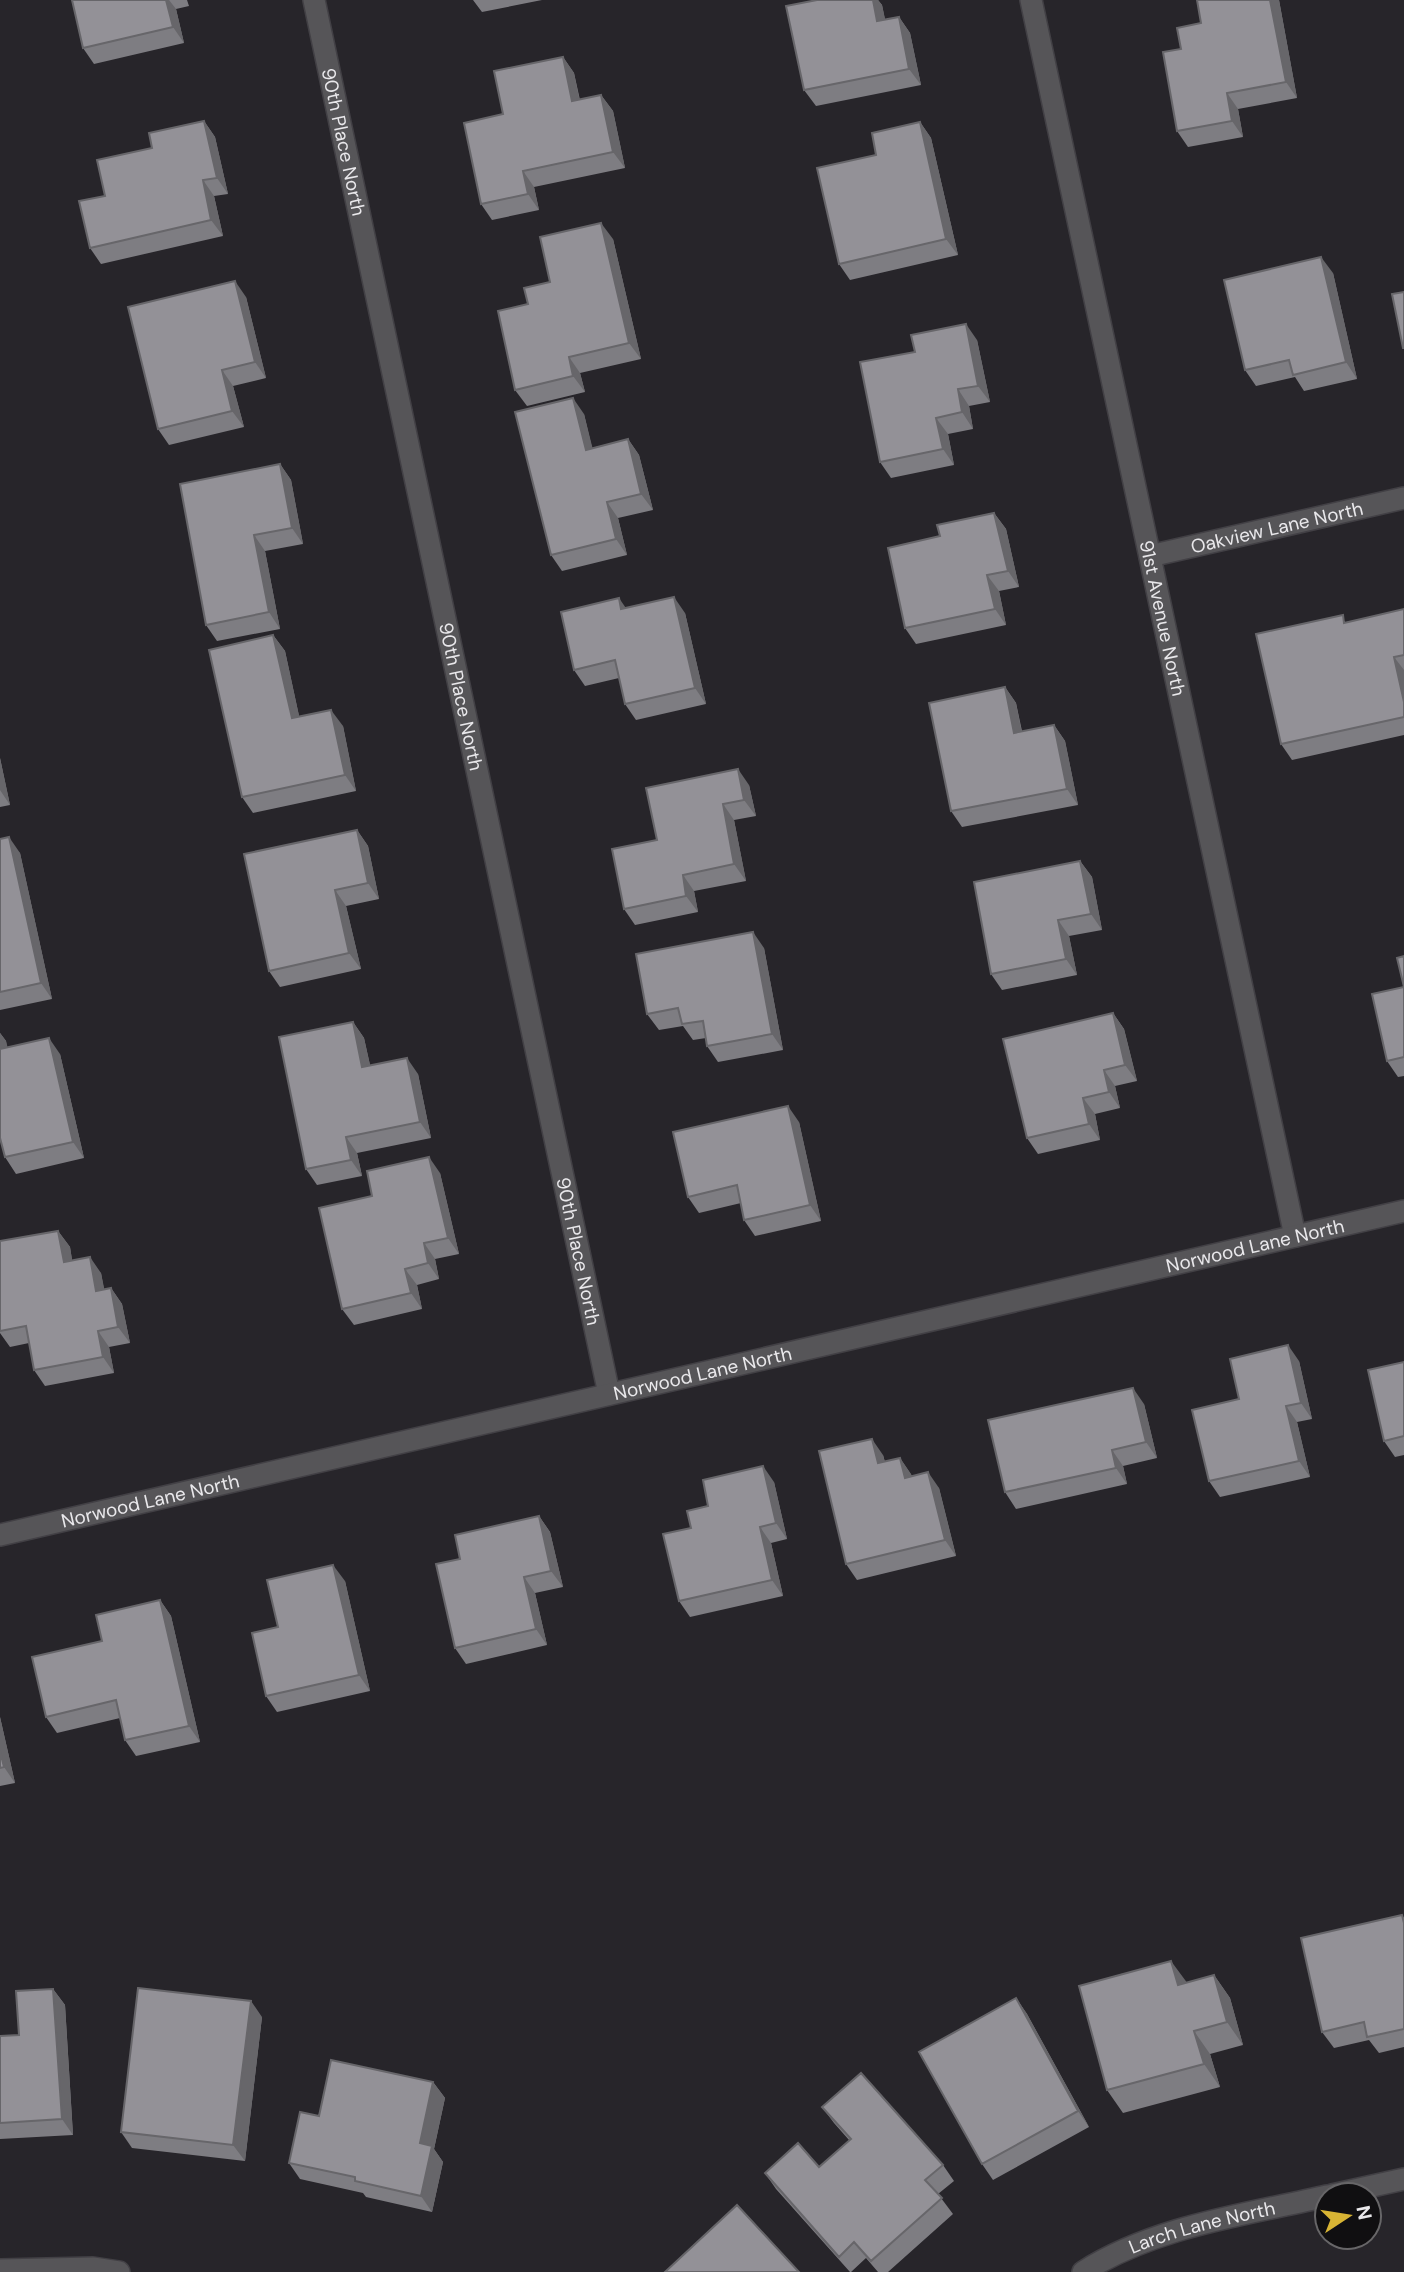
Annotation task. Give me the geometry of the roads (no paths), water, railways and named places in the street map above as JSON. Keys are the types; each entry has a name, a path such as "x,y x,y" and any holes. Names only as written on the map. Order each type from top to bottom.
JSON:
{"street":[{"name":"90th Place North","path":"314,0 610,1394"},
{"name":"91st Avenue North","path":"1031,0 1295,1236"},
{"name":"Oakview Lane North","path":"1150,556 1404,498"},
{"name":"Norwood Lane North","path":"0,1535 1404,1211"},
{"name":"Larch Lane North","path":"1383,2184 1404,2179"},
{"name":"Larch Lane North","path":"1083,2272 1112,2253 1183,2229 1313,2200"},
{"path":"0,2270 93,2268 120,2272"}]}
